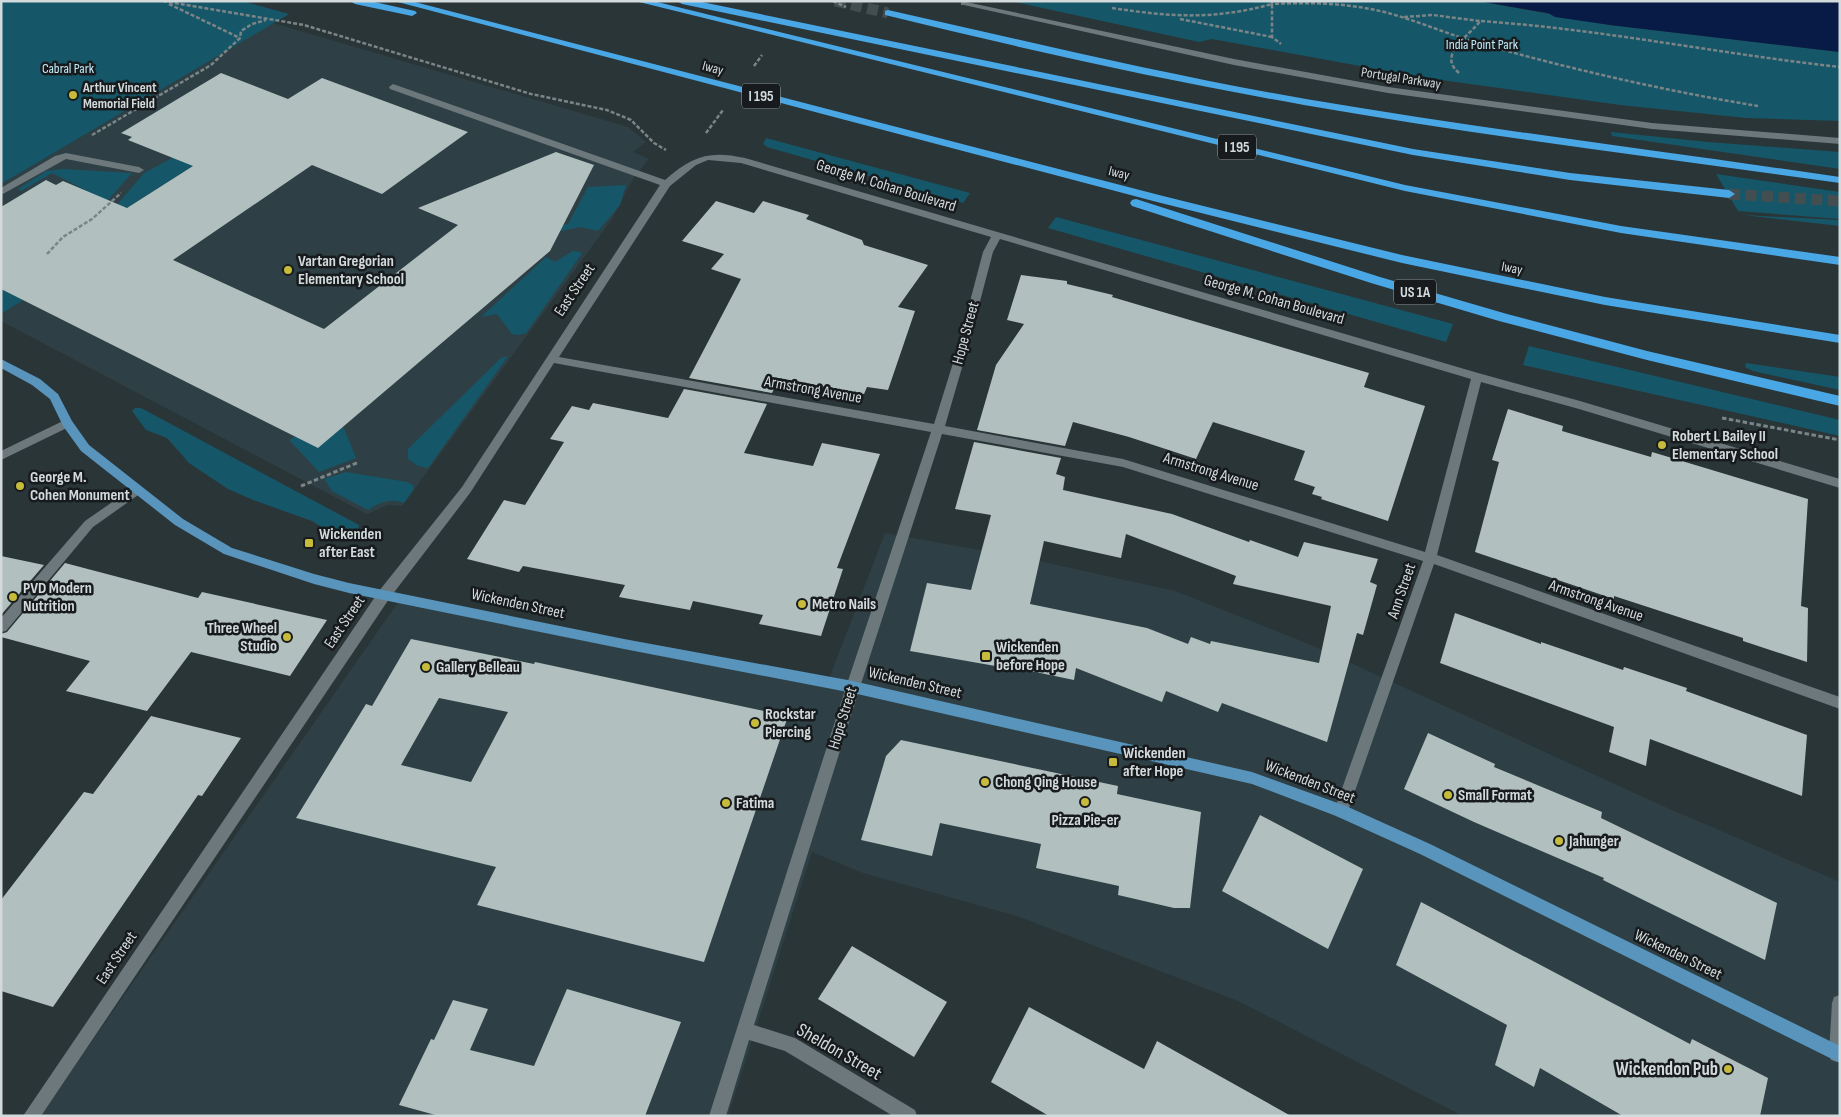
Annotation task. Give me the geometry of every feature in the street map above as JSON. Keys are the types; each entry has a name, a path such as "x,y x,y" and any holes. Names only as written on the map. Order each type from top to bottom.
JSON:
{"highway":[{"path":"355,1 526,35"},
{"name":"Iway","path":"399,1 1296,234 1472,275 1670,313 1840,339"},
{"name":"I 195","path":"640,1 1405,188 1513,210 1624,229 1840,261"},
{"path":"682,1 1413,152 1625,185 1729,194"},
{"path":"888,13 1165,74 1303,101 1485,130 1840,180"},
{"name":"US 1A","path":"997,157 1331,266 1446,301 1659,358 1840,401"}],"main road":[{"name":"Wickenden Street","path":"1,363 36,382 54,397 68,423 85,448 179,522 228,551 314,579 384,595 779,675 853,687 1252,778 1341,811 1425,849 1838,1055"}],"street":[{"name":"Portugal Parkway","path":"964,3 1234,62 1388,90 1652,126 1840,141"},
{"path":"393,87 666,184"},
{"path":"1,192 58,158 66,156 139,170"},
{"name":"George M. Cohan Boulevard","path":"698,158 720,156 742,160 1477,377 1580,405 1840,484"},
{"name":"East Street","path":"31,1116 384,595 466,490 666,184 698,158"},
{"name":"Hope Street","path":"717,1116 853,687 938,429 963,348 988,252 997,236"},
{"name":"Armstrong Avenue","path":"551,359 1122,463 1430,558 1840,703"},
{"name":"Ann Street","path":"1341,811 1430,558 1477,377"},
{"path":"1,456 68,423"},
{"path":"1,626 88,524 137,490"},
{"path":"1838,1055 1840,1003"},
{"name":"Sheldon Street","path":"745,1031 789,1044 909,1116"}],"path":[{"path":"163,1 240,38"},
{"path":"833,1 853,10"},
{"path":"1169,17 1198,18 1219,16 1247,12 1272,3 1307,2 1340,4 1402,17 1461,38 1641,84 1765,108"},
{"path":"167,3 189,4 267,20 304,25 531,94 607,110 631,120 654,143 663,150 669,151"},
{"path":"1272,3 1272,37"},
{"path":"1108,7 1272,37 1282,44"},
{"path":"1402,17 1433,14 1480,21 1528,24 1598,36 1840,67"},
{"path":"85,136 103,130 212,66 240,38 240,31 267,20"},
{"path":"1455,70 1452,61 1453,48 1480,21"},
{"path":"46,254 62,237 92,219 112,202 139,170"},
{"path":"301,486 359,462"}],"shaded area":[{"path":"1478,1 1840,1 1840,52 1610,25 1555,17 1548,13"},
{"name":"Vartan Gregorian Elementary School","path":"273,23 628,127 646,142 633,152 649,159 634,177 612,219 402,506 388,505 367,514 1,321 1,184"},
{"path":"885,533 1034,560 1175,591 1309,644 1665,807 1840,882 1840,1116 1463,1116 1238,1001 1017,916 863,873 812,852 728,1116 40,1116 401,598 827,684"}],"green space":[{"name":"Arthur Vincent Memorial Field","path":"1,1 242,1 289,14 1,184"},
{"name":"India Point Park","path":"1010,1 1478,1 1610,25 1840,52 1840,121 1746,118 1620,105 1420,77 1212,39 1199,42"},
{"path":"225,130 240,136 53,255 116,206 144,173"},
{"path":"1611,132 1708,142 1840,152 1840,169 1612,136"},
{"path":"766,138 970,193 963,203 767,147 763,144"},
{"path":"63,169 132,173 101,208 17,233 87,191 52,173 21,191 18,189 46,171"},
{"path":"1716,174 1840,192 1840,219 1738,211"},
{"path":"626,185 620,205 598,231 581,227 551,233 559,225 568,224 588,187"},
{"path":"1744,215 1840,220 1840,226"},
{"path":"1056,217 1453,324 1446,342 1048,228"},
{"path":"573,251 581,252 581,255 526,333 512,334 497,314 481,317 546,257 555,262"},
{"path":"1,289 23,300 1,314"},
{"path":"1529,346 1840,420 1840,436 1523,365"},
{"path":"508,356 428,468 418,466 408,459 408,449 501,358"},
{"path":"1746,363 1840,377 1840,390 1753,371 1745,367"},
{"path":"135,408 141,408 359,525 358,530 351,535 334,535 312,521 228,489 189,463 167,438 146,430 132,411"},
{"path":"343,426 356,458 319,472 289,440 296,436"},
{"path":"346,472 407,482 413,485 414,489 404,503 385,502 368,510 332,491 324,479"}],"building":[{"path":"221,73 288,99 322,78 468,132 382,194 312,165 173,260 324,329 458,225 418,208 556,152 594,165 550,251 318,448 1,289 1,207 46,180 56,185 63,181 127,208 193,166 128,140 132,137 121,133"},
{"path":"716,201 754,213 763,201 809,215 806,219 862,240 864,245 928,265 898,307 915,311 888,390 867,387 864,394 779,378 772,393 689,378 741,279 711,269 724,254 682,241"},
{"path":"1021,275 1067,281 1067,284 1113,295 1112,297 1369,373 1364,387 1425,406 1388,521 1321,499 1322,497 1312,494 1315,487 1294,480 1305,451 1213,422 1196,459 1129,437 1073,422 1065,446 977,430 996,365 1024,324 1007,320"},
{"path":"684,389 767,404 744,453 813,466 822,443 880,454 837,568 843,569 821,636 759,624 763,615 693,601 690,610 619,597 625,585 523,566 519,572 467,559 504,500 525,505 564,442 550,439 572,406 589,410 593,403 668,418"},
{"path":"1508,409 1563,426 1562,431 1651,457 1652,452 1808,499 1801,606 1808,608 1807,662 1743,641 1743,638 1614,596 1614,599 1475,552 1499,462 1492,460"},
{"path":"974,442 1061,458 1056,474 1065,477 1063,490 1172,514 1249,542 1250,540 1298,557 1304,542 1378,559 1370,582 1377,585 1363,635 1357,633 1327,742 1222,703 1218,712 1166,691 1162,702 1076,668 1074,680 1001,665 1001,667 910,651 927,583 971,590 991,515 955,509","holes":["1126,534 1236,576 1233,584 1331,606 1319,663 1211,641 1210,644 1191,637 1188,644 1147,628 1030,604 1044,541 1121,558"]},
{"name":"PVD Modern Nutrition","path":"1,556 44,565 1,615"},
{"path":"65,563 198,598 202,592 327,620 290,676 191,652 147,711 66,691 90,661 1,637 1,634 7,632"},
{"path":"1455,613 1541,644 1541,642 1623,670 1624,667 1687,688 1686,691 1807,735 1802,796 1650,739 1646,766 1609,752 1614,727 1440,663"},
{"path":"411,639 534,664 535,662 788,716 704,962 477,905 496,867 296,818 366,704 372,706","holes":["439,698 508,712 471,782 401,765"]},
{"path":"151,716 241,738 202,796 198,795 53,1007 1,991 1,900 84,792 93,794"},
{"path":"1428,733 1495,764 1494,767 1602,812 1601,818 1777,903 1765,960 1603,880 1604,878 1474,822 1404,789"},
{"path":"901,740 1118,786 1117,794 1201,812 1190,908 1174,908 1118,895 1119,886 1036,868 1041,844 940,823 932,856 861,840 886,756"},
{"path":"1260,815 1363,869 1328,949 1222,891"},
{"path":"1421,902 1690,1044 1692,1039 1768,1078 1760,1116 1623,1116 1540,1068 1534,1087 1495,1065 1507,1025 1396,965"},
{"path":"852,946 947,1002 914,1057 818,999"},
{"path":"567,989 681,1022 645,1116 439,1116 399,1105 431,1039 434,1040 453,1000 488,1009 470,1050 534,1066"},
{"path":"1029,1007 1144,1069 1157,1041 1291,1116 1049,1116 991,1082"}],"tunnel":[{"path":"835,1 888,13"},
{"path":"1729,194 1840,201"}],"place":[{"name":"Arthur Vincent Memorial Field","path":"73,95"},
{"name":"Vartan Gregorian Elementary School","path":"288,270"},
{"name":"Robert L Bailey II Elementary School","path":"1662,445"},
{"name":"George M. Cohen Monument","path":"20,486"},
{"name":"Wickenden after East","path":"309,543"},
{"name":"PVD Modern Nutrition","path":"13,597"},
{"name":"Metro Nails","path":"802,604"},
{"name":"Three Wheel Studio","path":"287,637"},
{"name":"Wickenden before Hope","path":"986,656"},
{"name":"Gallery Belleau","path":"426,667"},
{"name":"Rockstar Piercing","path":"755,723"},
{"name":"Wickenden after Hope","path":"1113,762"},
{"name":"Chong Qing House","path":"985,782"},
{"name":"Small Format","path":"1448,795"},
{"name":"Pizza Pie-er","path":"1085,802"},
{"name":"Fatima","path":"726,803"},
{"name":"Jahunger","path":"1559,841"},
{"name":"Wickendon Pub","path":"1728,1069"}],"park label":[{"name":"Cabral Park","path":"68,68"}]}
